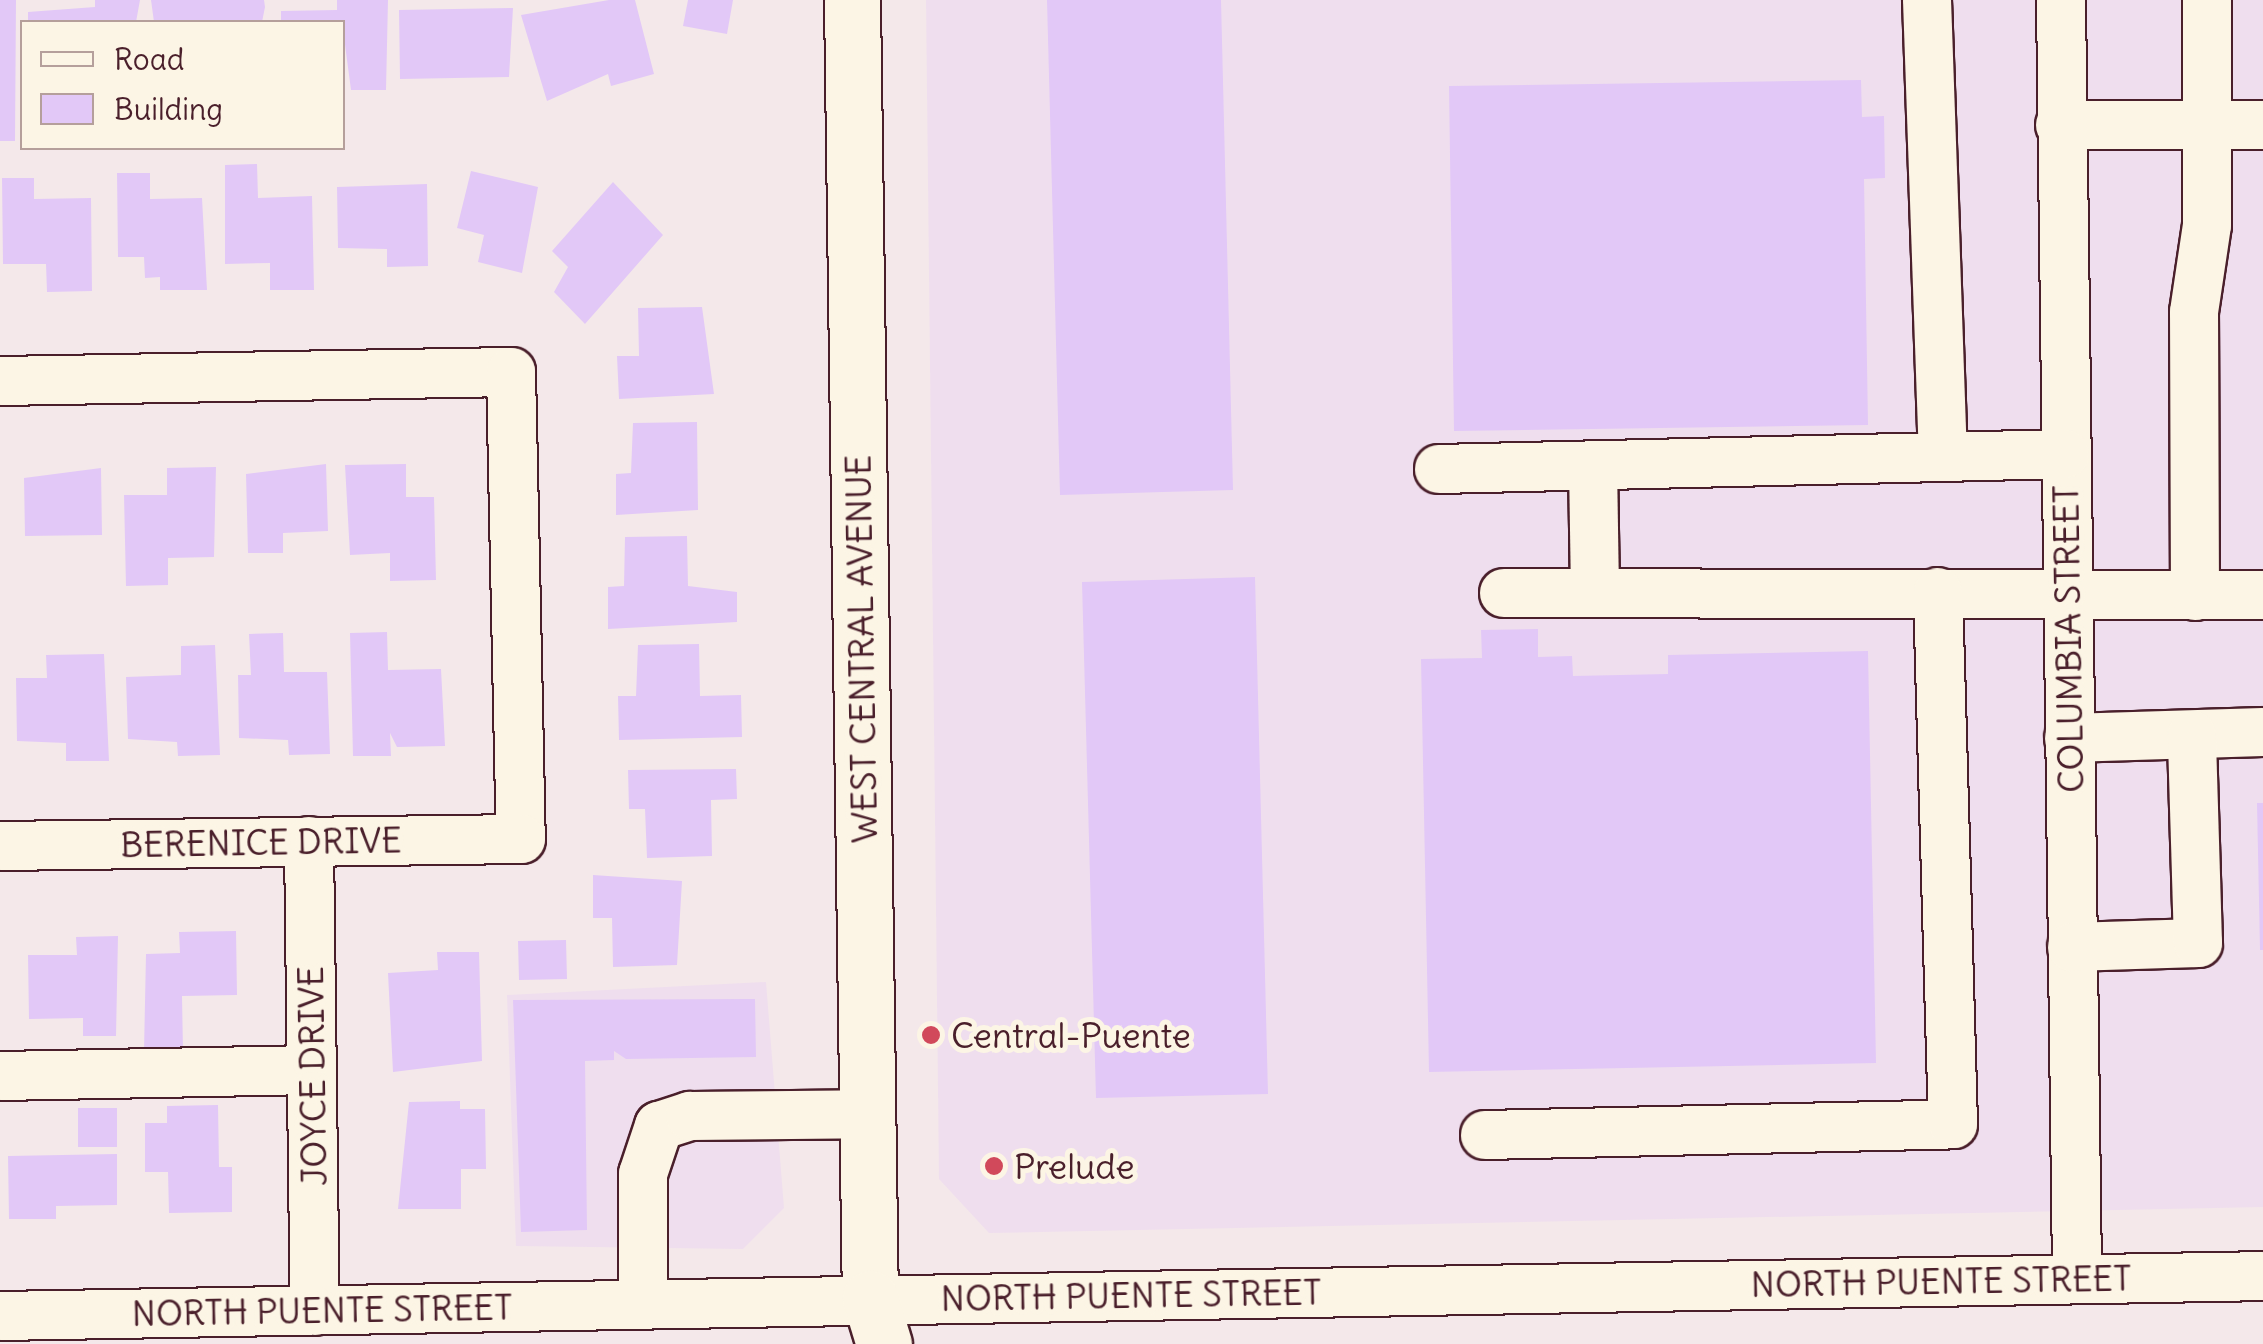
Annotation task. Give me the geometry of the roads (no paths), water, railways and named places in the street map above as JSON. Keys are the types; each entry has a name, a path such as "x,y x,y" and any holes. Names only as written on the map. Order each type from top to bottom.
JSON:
{"main road":[{"name":"WEST CENTRAL AVENUE","path":"852,0 870,1329"}],"street":[{"path":"1927,0 1944,457"},
{"name":"COLUMBIA STREET","path":"2061,0 2077,1279"},
{"path":"2195,596 2194,312 2209,125 2207,0"},
{"path":"2060,125 2263,124"},
{"name":"BERENICE DRIVE","path":"0,382 511,372 521,840 0,846"},
{"path":"1439,469 2065,454"},
{"path":"1593,465 1595,593"},
{"path":"1486,1136 1952,1124 1938,592"},
{"path":"1504,593 2263,594"},
{"path":"2069,738 2263,732"},
{"path":"2072,948 2198,942 2192,734"},
{"name":"JOYCE DRIVE","path":"308,841 312,1070 343,1322"},
{"path":"0,1076 312,1070"},
{"path":"643,1304 644,1174 659,1126 690,1116 867,1114"},
{"name":"NORTH PUENTE STREET","path":"0,1316 176,1329 343,1322 590,1324 643,1304 870,1329 2077,1279 2263,1276"}],"place":[{"name":"Central-Puente","path":"931,1035"},
{"name":"Prelude","path":"994,1166"}]}
